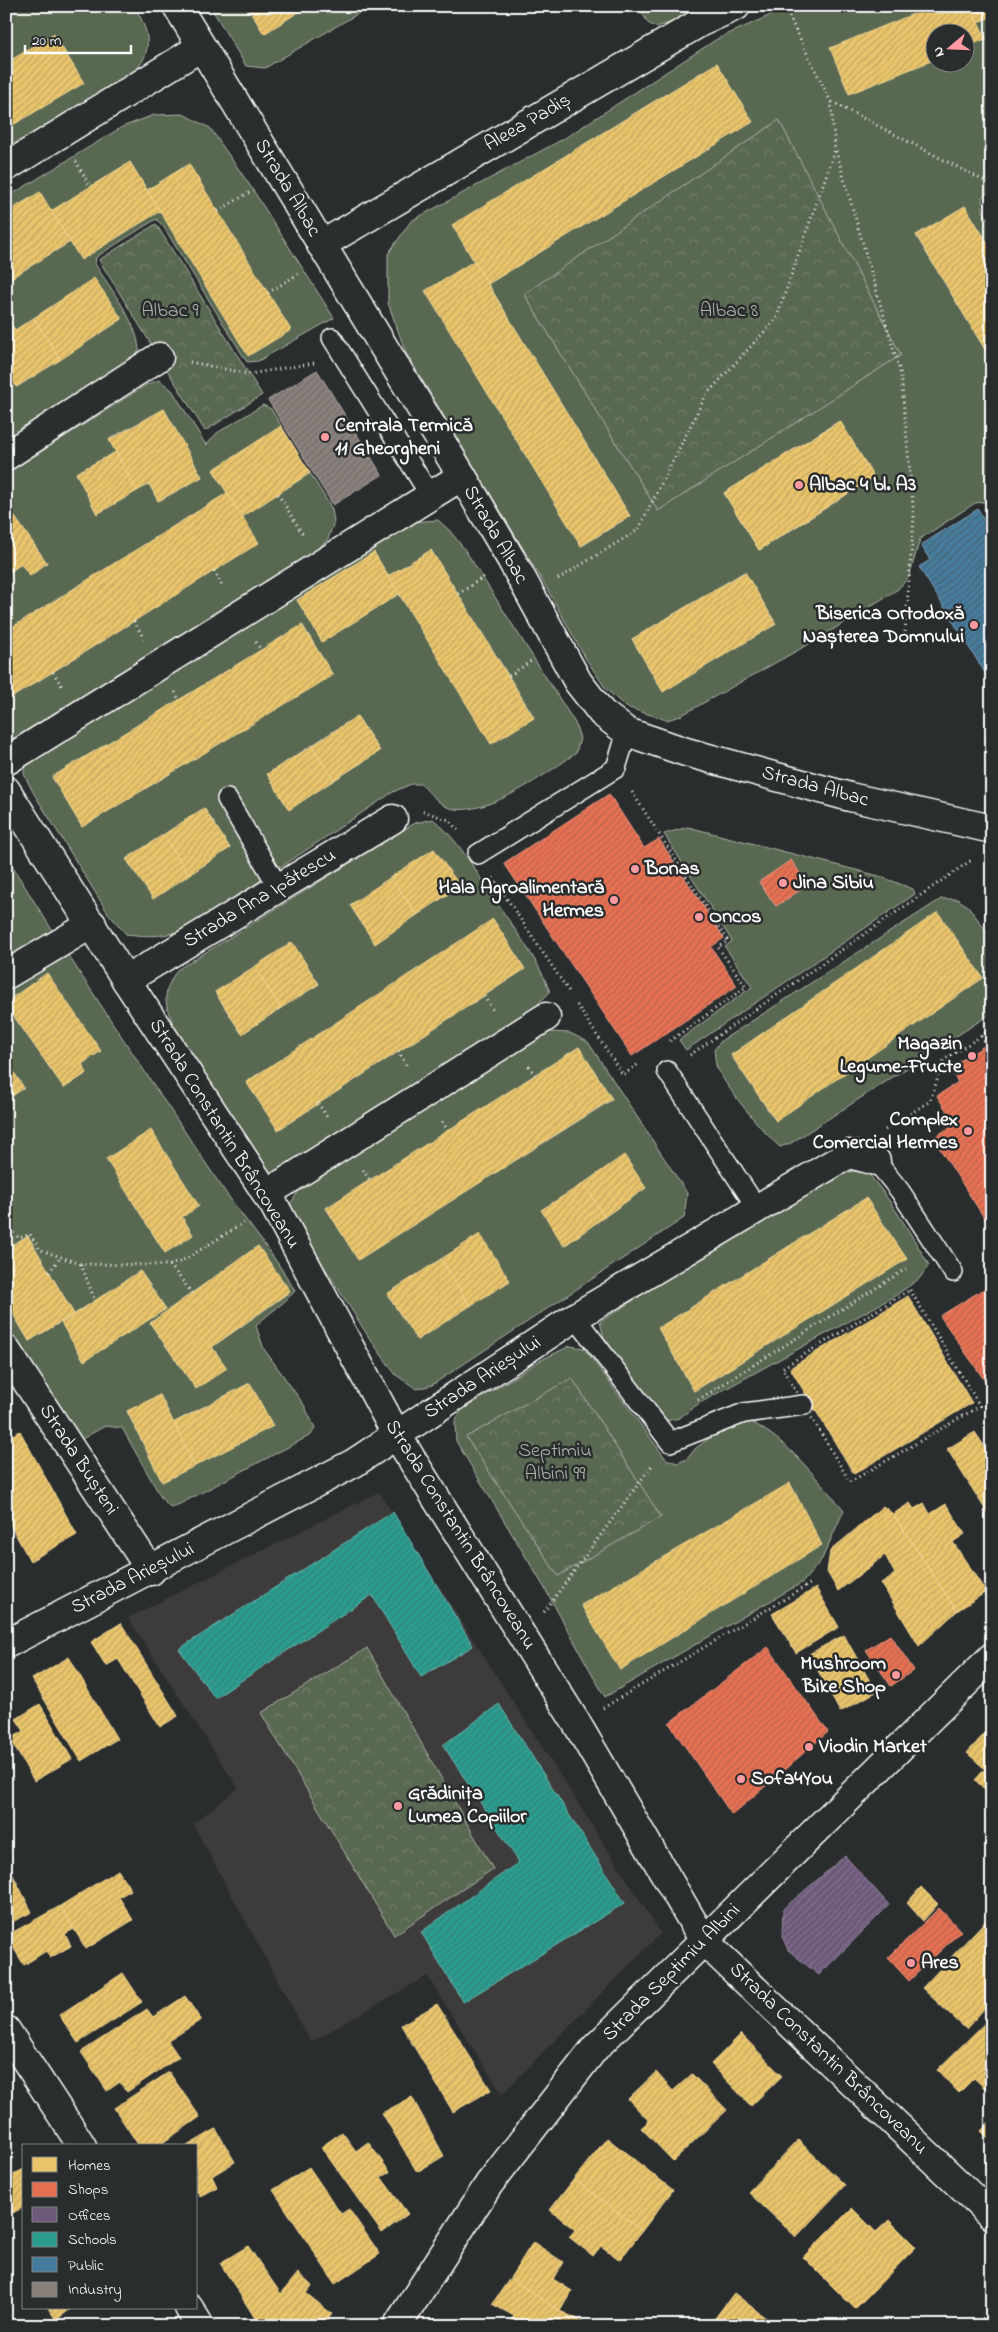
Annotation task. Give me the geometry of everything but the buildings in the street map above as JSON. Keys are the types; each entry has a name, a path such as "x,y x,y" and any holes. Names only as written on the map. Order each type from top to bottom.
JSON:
{"street":[{"name":"Strada Albac","path":"177,6 462,476 511,559 578,682 602,713 627,732 686,752 850,797 992,829"},
{"name":"Aleea Padiș","path":"325,250 701,22 736,6"},
{"path":"6,167 201,47"},
{"path":"6,456 159,357"},
{"path":"6,761 462,476"},
{"name":"Strada Constantin Brâncoveanu","path":"6,790 126,980 270,1199 396,1434 577,1724 704,1941 992,2216"},
{"name":"Strada Ana Ipătescu","path":"126,980 393,819"},
{"path":"6,975 92,924"},
{"path":"270,1199 546,1017"},
{"path":"848,1154 876,1161"},
{"name":"Strada Arieșului","path":"6,1644 354,1463 396,1434 442,1407 575,1317 848,1154"},
{"name":"Strada Bușteni","path":"6,1350 151,1570"},
{"name":"Strada Septimiu Albini","path":"397,2326 489,2184 595,2048 992,1658"},
{"path":"6,2030 81,2144"},
{"path":"190,2310 200,2326"}],"lane":[{"path":"332,338 430,495"},
{"path":"478,854 616,768 627,732"},
{"path":"227,799 279,888"},
{"path":"667,1071 757,1208"},
{"path":"876,1161 900,1191 953,1272"},
{"path":"575,1317 670,1442 744,1413 804,1405"}],"path":[{"path":"784,6 831,102 835,150 901,375 914,517 904,645"},
{"path":"831,102 992,185"},
{"path":"530,597 638,530 706,395 776,320 835,150"},
{"path":"218,211 279,175"},
{"path":"268,293 325,250"},
{"path":"159,357 250,374 346,358"},
{"path":"616,768 728,941 718,947 746,987 666,1044"},
{"path":"393,819 421,810 449,820 478,854 623,1075 644,1060"},
{"path":"667,1071 976,857"},
{"path":"848,1154 930,1101 944,1060 992,1029"},
{"path":"981,1036 986,1045"},
{"path":"6,1226 19,1238 30,1234 40,1250 81,1264 170,1265 182,1261 270,1199"},
{"path":"49,1272 61,1257"},
{"path":"81,1264 95,1301"},
{"path":"170,1265 192,1294"},
{"path":"910,1290 980,1406 850,1482 804,1405 782,1368 910,1290"},
{"path":"577,1724 813,1582"}],"shaded area":[{"name":"Grădinița Lumea Copiilor","path":"379,1492 661,1933 502,2094 427,1976 311,2042 193,1824 238,1788 128,1618"}],"green space":[{"path":"6,6 134,6 146,32 146,53 135,71 120,83 81,108 6,149 6,129 83,83 6,63"},
{"path":"210,6 247,6 264,33 308,6 371,6 265,68 246,66"},
{"path":"638,6 701,6 670,23 655,27 648,23"},
{"path":"791,6 992,6 992,190 982,197 983,211 992,224 992,250 965,206 916,236 992,361 992,501 975,503 920,539 909,577 898,589 818,639 680,716 667,720 626,707 606,689 586,659 546,587 406,353 388,303 388,254 411,221 565,138 717,39","holes":["717,63 752,122 488,284 630,516 582,546 426,291 474,261 453,225","839,421 874,477 760,550 725,493","744,572 776,624 663,691 632,639"]},
{"path":"183,114 210,128 253,190 334,318 258,361 247,362 163,226 156,219 96,257 95,264 131,322 139,347 138,358 6,442 6,371 17,387 122,319 94,279 15,330 6,316 6,281 70,242 82,259 160,211 189,164 147,190 130,162 51,211 40,192 6,213 6,198 122,127 154,115"},
{"name":"Albac 8","path":"779,120 901,355 658,511 524,294"},
{"name":"Albac 9","path":"156,224 262,395 205,431 99,260"},
{"path":"159,380 172,390 206,445 217,433 263,405 271,409 332,509 334,522 328,539 315,552 234,605 9,743 6,741 6,701 258,543 242,517 310,473 281,427 213,470 227,493 6,631 6,575 21,564 30,575 47,563 12,513 6,517 6,474 146,385","holes":["164,409 202,477 159,501 149,484 97,514 76,473 116,452 109,439"]},
{"path":"438,520 450,531 465,550 575,723 580,738 576,753 533,782 496,801 478,807 461,809 447,807 436,800 421,784 411,784 393,792 192,925 166,934 148,936 126,934 108,913 33,792 24,774 25,760 411,522","holes":["431,550 534,717 492,744 399,594 323,641 297,600 374,553 388,576","303,625 332,675 82,827 52,777","357,716 380,751 289,809 267,774","204,808 230,848 126,859"]},
{"path":"433,819 458,845 532,955 550,992 522,1020 275,1174 267,1172 173,1024 166,1002 169,984 177,970 415,823","holes":["434,849 459,887 375,943 350,905","493,920 525,969 278,1130 247,1082","292,943 319,984 241,1033 215,992"]},
{"path":"688,827 879,876 913,889 915,894 686,1050 679,1040 752,987 725,947 732,941 664,834","holes":["791,861 807,885 776,906 759,882"]},
{"path":"6,856 57,938 217,1180 277,1262 295,1291 256,1326 264,1349 304,1405 315,1428 311,1435 180,1504 170,1507 162,1499 122,1428 105,1426 80,1440 6,1337 6,1302 29,1341 74,1314 28,1236 6,1248 6,1100 24,1088 6,1060 6,1005 64,1088 87,1073 82,1064 100,1051 6,1002","holes":["151,1131 199,1206 182,1217 193,1235 165,1253 106,1159","258,1246 290,1292 212,1347 226,1368 196,1389 150,1323","140,1271 166,1309 61,1323","250,1383 273,1426 162,1482 127,1411 160,1395 173,1423"]},
{"path":"941,899 957,899 968,906 992,939 992,1013 791,1143 780,1147 773,1141 726,1084 715,1062 714,1050 721,1041","holes":["938,913 983,978 775,1120 731,1055"]},
{"path":"550,1032 570,1033 588,1042 687,1193 684,1218 432,1385 417,1389 396,1375 370,1339 295,1219 290,1204 301,1188 532,1038","holes":["579,1047 612,1100 358,1259 326,1208","624,1155 645,1188 564,1246","480,1235 509,1280 417,1340 387,1294"]},
{"path":"854,1171 867,1172 893,1206 929,1265 919,1279 893,1297 698,1404 679,1418 666,1421 605,1342 600,1322 704,1254 836,1175","holes":["866,1198 906,1259 694,1391 659,1328"]},
{"path":"570,1346 584,1348 666,1459 677,1463 687,1459 696,1448 715,1434 743,1418 773,1435 786,1446 844,1510 822,1559 803,1582 605,1697 544,1587 456,1441 455,1421 461,1411 541,1360"},
{"name":"Septimiu Albini 99","path":"572,1378 661,1517 558,1576 466,1437"},
{"path":"367,1648 493,1869 394,1935 261,1713"}],"place":[{"name":"Centrala Termică 11 Gheorgheni","path":"325,437"},
{"name":"Albac 4 bl. A3","path":"799,485"},
{"name":"Biserica Ortodoxă Nașterea Domnului","path":"974,625"},
{"name":"Bonas","path":"635,869"},
{"name":"Jina Sibiu","path":"783,883"},
{"name":"Hala Agroalimentară Hermes","path":"614,900"},
{"name":"Oncos","path":"699,917"},
{"name":"Magazin Legume-Fructe","path":"972,1056"},
{"name":"Complex Comercial Hermes","path":"968,1131"},
{"name":"Mushroom Bike Shop","path":"896,1675"},
{"name":"Viodin Market","path":"809,1747"},
{"name":"Sofa4You","path":"741,1779"},
{"name":"Grădinița Lumea Copiilor","path":"398,1806"},
{"name":"Ares","path":"911,1963"}]}
